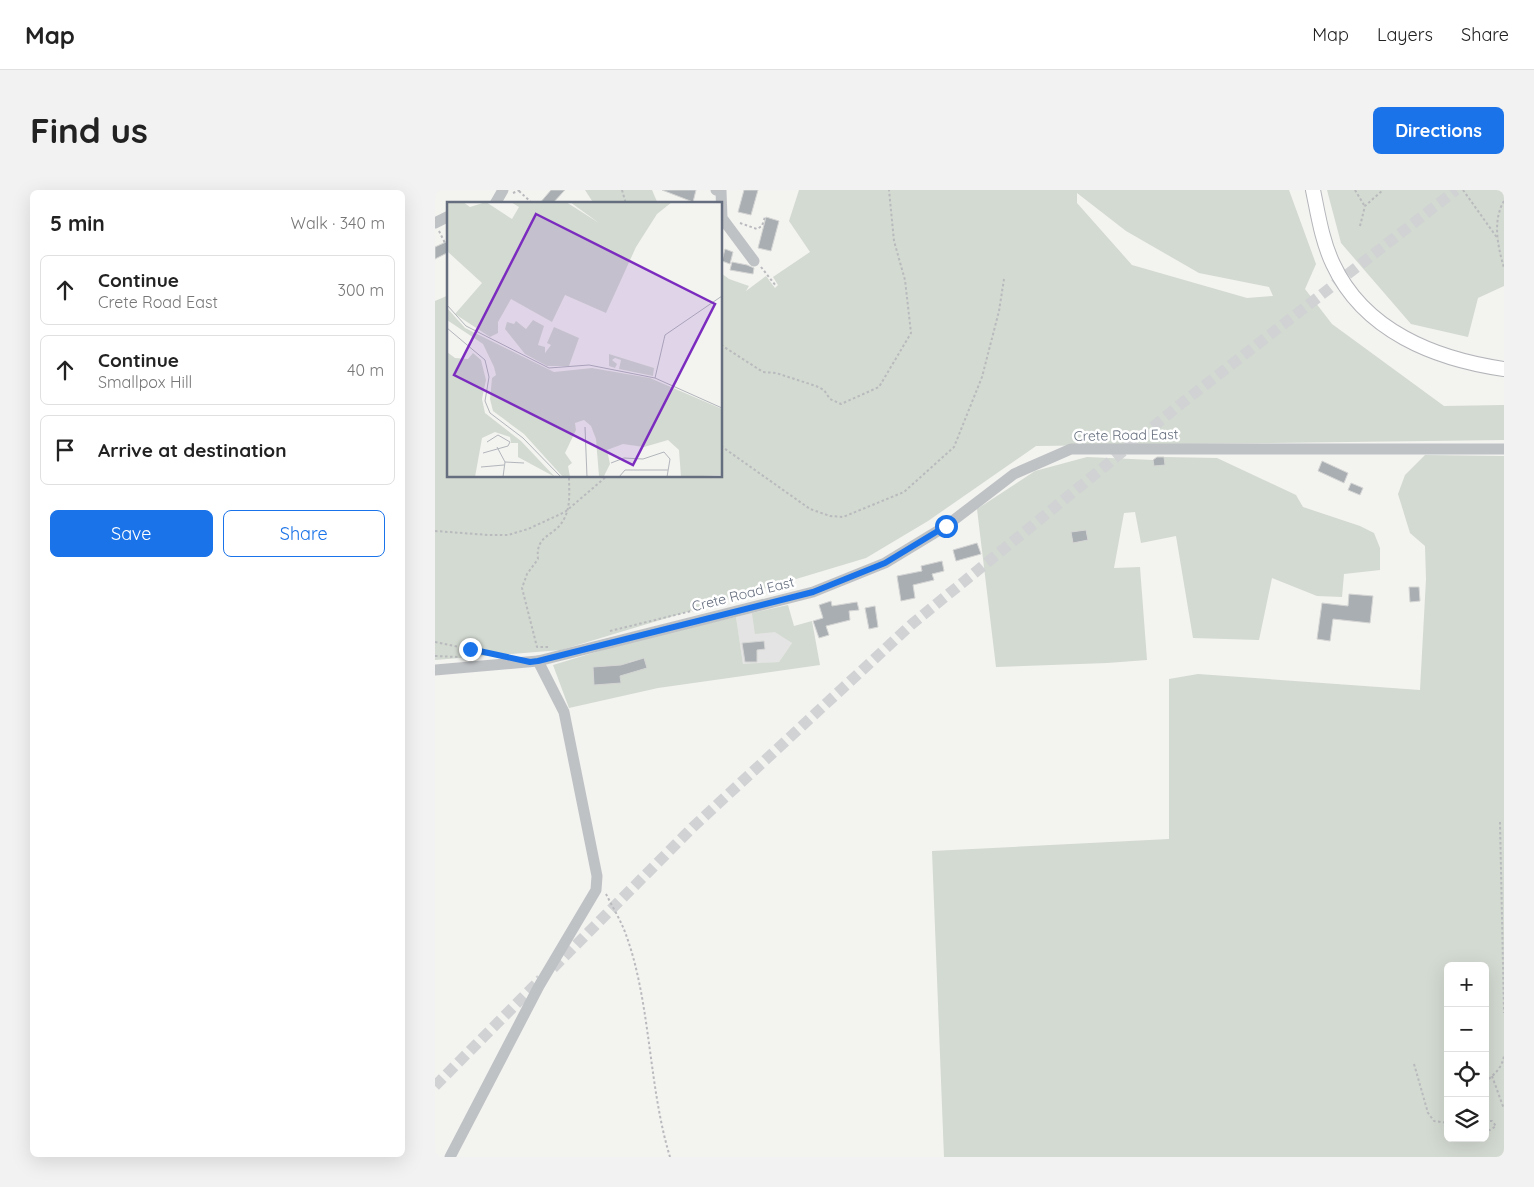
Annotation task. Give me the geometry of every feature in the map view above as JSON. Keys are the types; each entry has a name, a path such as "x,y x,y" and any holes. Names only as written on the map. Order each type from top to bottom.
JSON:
{"main road":[{"path":"1313,190 1327,249 1333,265 1351,291 1371,313 1395,334 1424,350 1463,361 1504,369"}],"street":[{"path":"496,202 503,190"},
{"path":"716,190 721,191 721,202"},
{"path":"436,225 447,217"},
{"path":"723,219 754,261"},
{"name":"Crete Road East","path":"435,670 538,661 813,592 885,563 946,526 1014,474 1071,449 1504,449"},
{"path":"450,1157 539,986 595,890 597,876 564,712 538,661"}],"path":[{"path":"723,346 763,372 816,386 824,390 830,399 841,404 879,387 911,333 905,280 894,242 889,190"},
{"path":"1355,190 1365,206"},
{"path":"1360,226 1365,206 1383,190"},
{"path":"1463,190 1498,239"},
{"path":"519,191 531,202"},
{"path":"1504,201 1498,211 1498,239 1504,268"},
{"path":"731,221 757,229 758,226 762,226 765,217"},
{"path":"436,225 445,243"},
{"path":"754,261 757,261 776,286"},
{"path":"723,447 810,509 831,516 843,517 904,492 954,447 981,377 999,311 1004,279"},
{"path":"551,647 537,647 522,588 527,574 538,559 537,549 563,522 569,509 569,478"},
{"path":"435,531 489,535 508,534 552,520 569,509 605,478"},
{"path":"435,642 502,655"},
{"path":"1500,822 1504,1013"},
{"path":"597,876 625,931 635,964 660,1114 670,1157"},
{"path":"1489,1079 1503,1061 1504,1055"},
{"path":"1414,1064 1427,1113 1434,1121 1444,1122"},
{"path":"1492,1076 1504,1109"},
{"path":"1489,1122 1496,1126 1489,1130"}],"shaded area":[{"path":"585,190 652,190 657,202 593,202"},
{"path":"799,190 1289,190 1316,264 1305,289 1332,324 1444,406 1504,405 1504,440 1036,446 928,521 866,558 561,650 435,660 435,301 447,296 447,478 723,478 723,274 729,279 749,286 746,291 766,276 775,288 778,285 773,277 810,252 789,221","holes":["1077,193 1126,231 1199,273 1269,287 1273,296 1247,298 1132,265 1077,203"]},
{"path":"1327,190 1504,190 1504,286 1478,298 1468,337 1411,324 1341,243"},
{"path":"1425,455 1504,456 1504,1157 944,1157 932,851 1169,839 1169,679 1198,674 1420,690 1426,579 1425,546 1410,533 1398,494 1405,475"},
{"path":"1087,457 1153,460 1154,466 1165,465 1164,457 1217,458 1296,495 1303,507 1360,526 1374,533 1380,548 1380,570 1344,574 1342,597 1317,596 1272,578 1259,640 1193,638 1176,536 1141,543 1135,512 1124,513 1114,568 1140,567 1147,660 996,667 977,509 1035,471","holes":["1086,530 1088,540 1073,543 1071,532"]},
{"path":"788,605 794,626 812,621 820,665 658,688 569,708 553,665 642,638 736,617 743,664 779,662 792,643 775,632 755,634 752,613","holes":["644,658 647,668 632,672 629,662","619,665 594,685 593,667"]},
{"path":"752,613 792,643 779,662 743,665 736,617"}],"building":[{"path":"551,190 565,190 554,202 541,202"},
{"path":"662,190 696,190 693,202"},
{"path":"744,190 758,190 751,215 738,212"},
{"path":"766,217 779,221 771,251 758,248"},
{"path":"446,242 447,253 435,259 435,247"},
{"path":"725,249 733,252 730,264 723,261"},
{"path":"732,262 754,268 753,274 730,270"},
{"path":"1157,457 1164,457 1165,465 1154,466 1153,460"},
{"path":"1322,461 1348,473 1344,483 1318,471"},
{"path":"1351,483 1363,488 1360,495 1348,490"},
{"path":"1086,530 1088,540 1073,543 1071,532"},
{"path":"977,543 981,554 956,561 953,550"},
{"path":"942,561 944,571 932,574 934,580 913,585 915,598 901,601 897,576 922,571 921,566"},
{"path":"1409,587 1419,587 1420,601 1410,602"},
{"path":"1349,594 1373,596 1370,623 1333,619 1330,641 1317,639 1322,603 1348,606"},
{"path":"831,601 832,606 857,602 859,610 849,611 850,620 826,626 829,635 819,638 813,621 823,618 819,605"},
{"path":"875,606 878,627 869,629 865,608"},
{"path":"764,641 765,649 757,650 757,662 745,662 742,643"},
{"path":"644,658 647,668 620,676 621,683 594,685 593,667 621,665"}],"tunnel":[{"path":"553,968 693,827 912,624 1182,403 1456,190"},
{"path":"435,1086 541,979"}],"route":[{"path":"470,649 530,662 538,661 813,592 885,563 946,526"}]}
